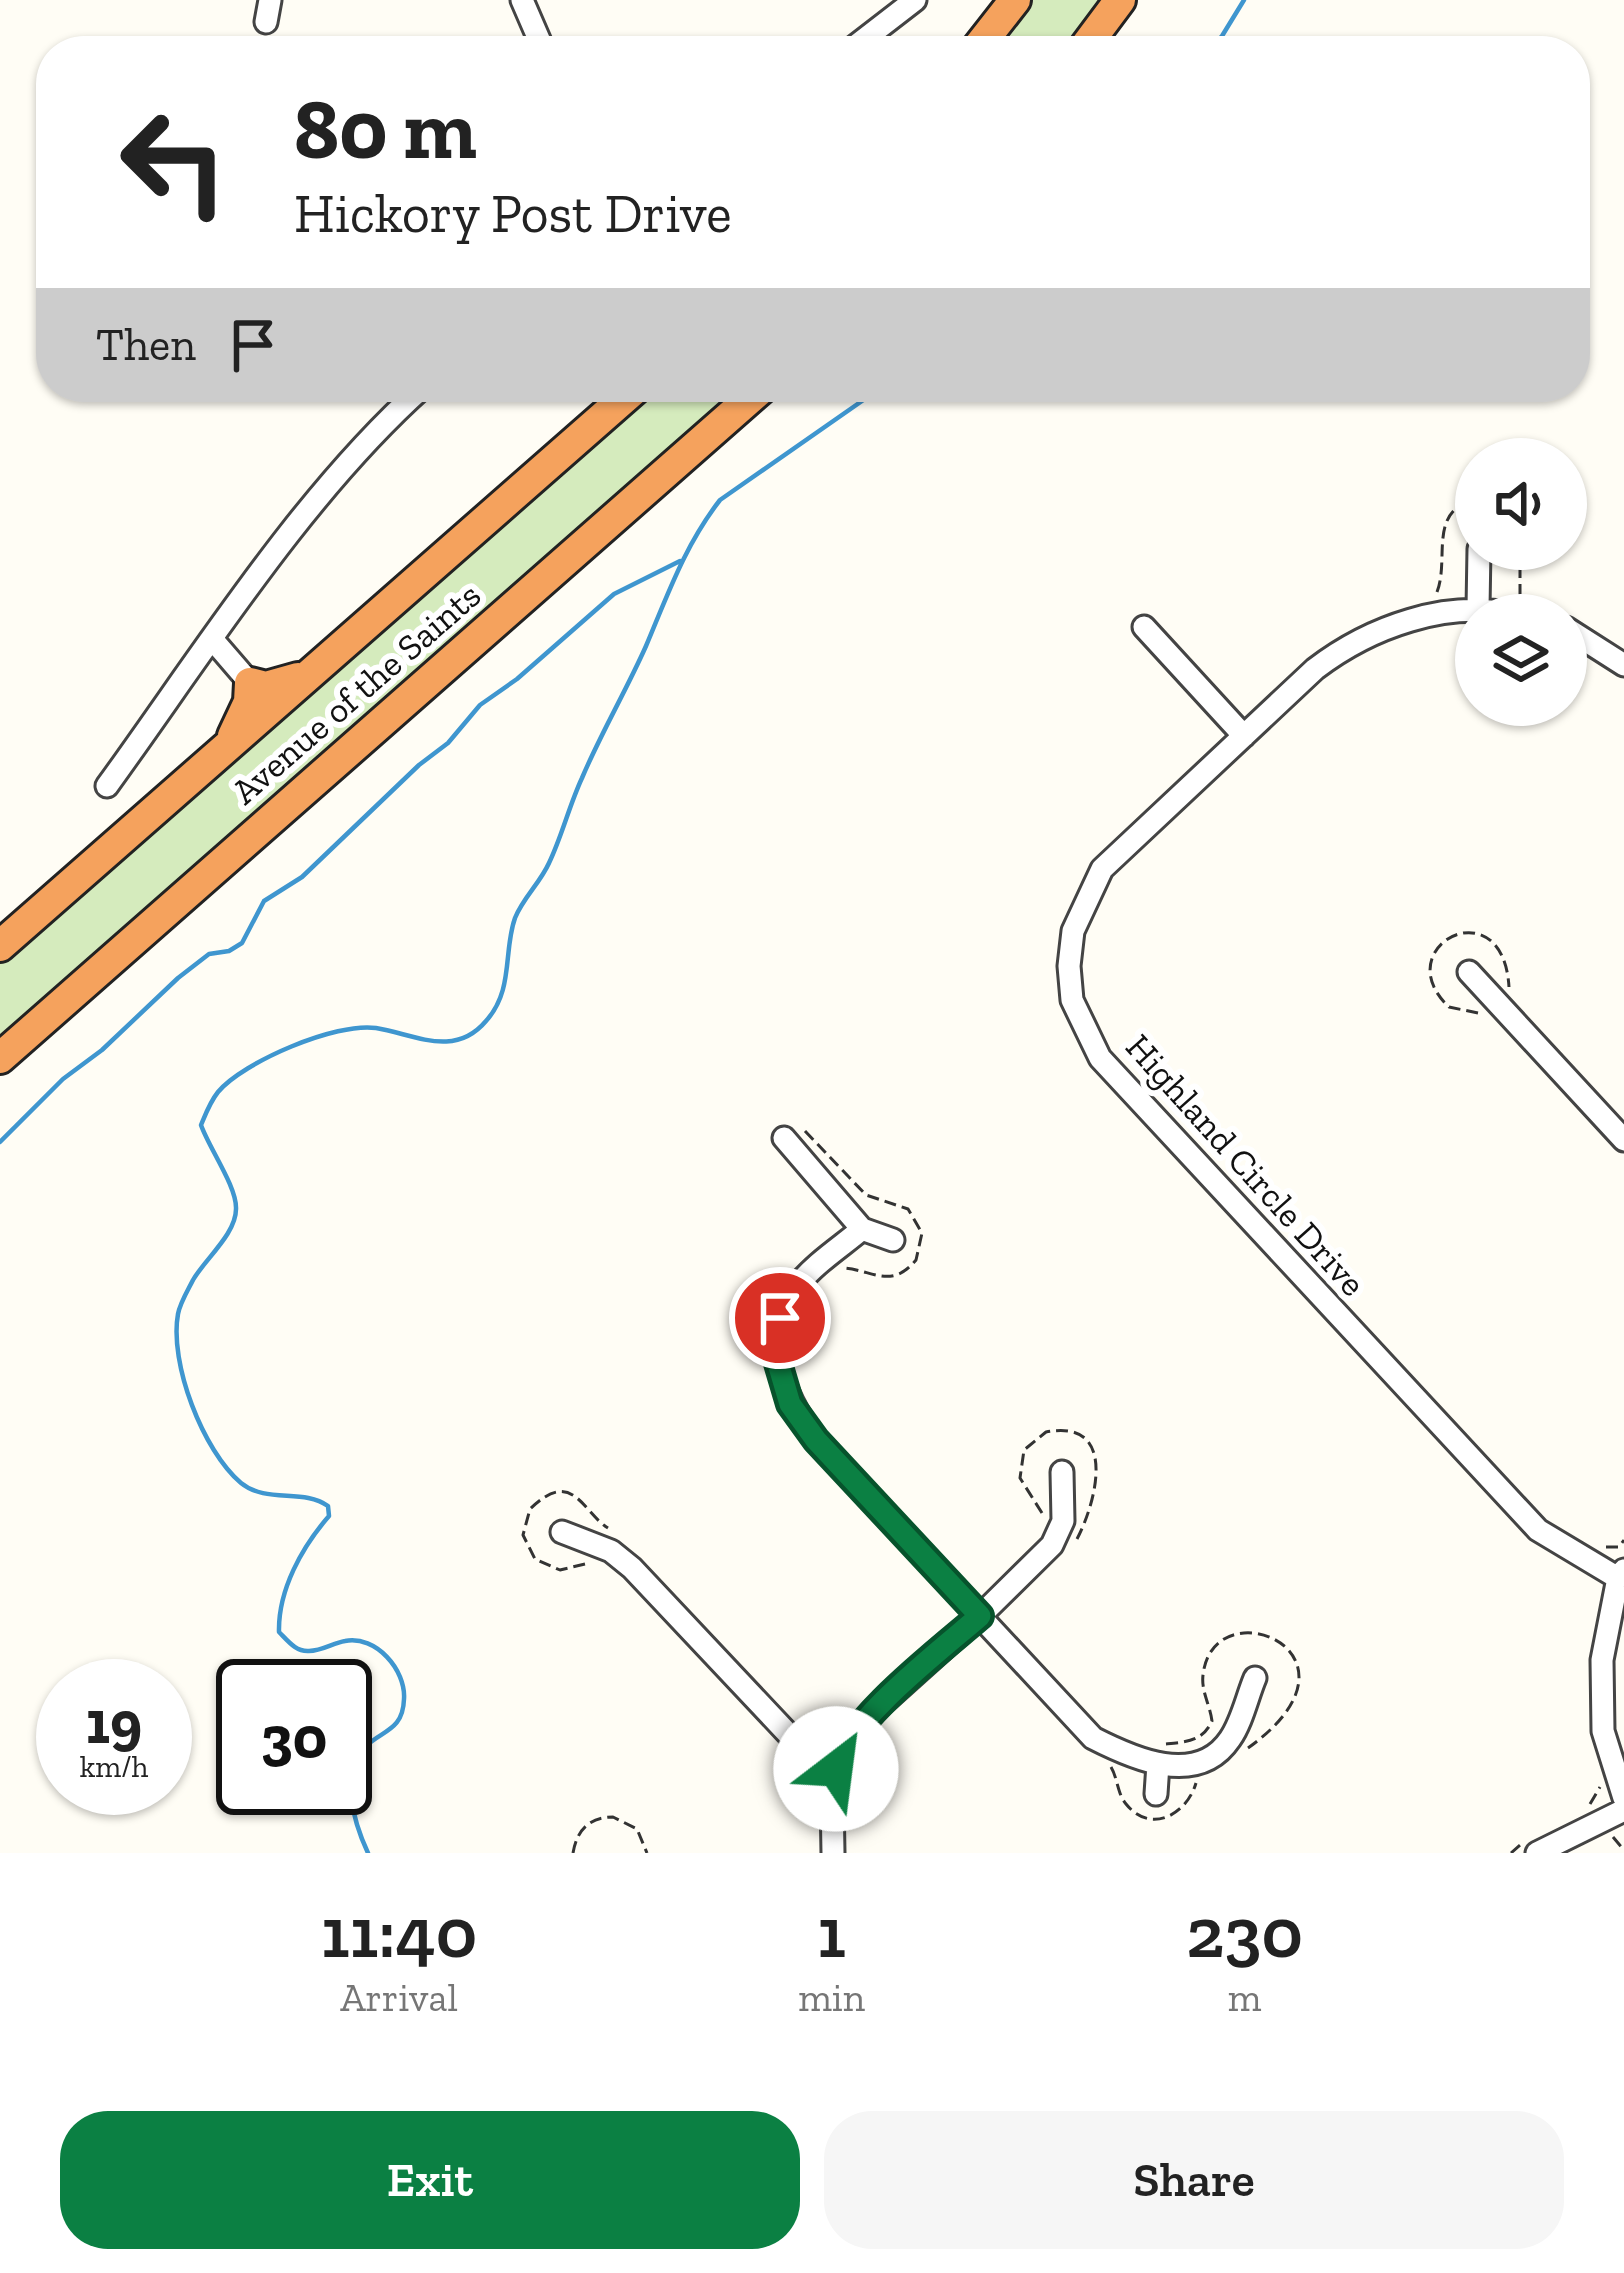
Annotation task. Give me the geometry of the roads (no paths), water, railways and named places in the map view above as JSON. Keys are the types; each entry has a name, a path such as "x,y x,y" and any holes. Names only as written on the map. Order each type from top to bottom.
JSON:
{"highway":[{"path":"987,36 1016,0"},
{"path":"1093,36 1120,0"},
{"name":"Avenue of the Saints","path":"0,946 620,402"},
{"name":"Avenue of the Saints","path":"0,1058 746,402"},
{"path":"227,747 249,702 250,683 266,688 310,674"}],"street":[{"path":"522,0 538,36"},
{"path":"868,36 915,0"},
{"path":"106,786 351,458 408,402"},
{"name":"Highland Circle Drive","path":"1455,612 1407,620 1337,652 1102,869 1073,931 1072,1000 1100,1058 1538,1530 1621,1574"},
{"path":"1144,627 1244,736"},
{"path":"1587,637 1624,664"},
{"path":"213,640 250,683"},
{"path":"1469,972 1624,1140"},
{"path":"784,1138 862,1229 893,1240"},
{"path":"862,1229 799,1284 780,1318 777,1360 790,1404 816,1440 1093,1738 1140,1762 1173,1766 1209,1758 1230,1740 1255,1678"},
{"path":"833,1853 832,1795 838,1758 861,1723 1052,1545 1063,1521 1062,1472"},
{"path":"562,1532 611,1551 632,1568 807,1754 836,1769"},
{"path":"1621,1574 1602,1660 1603,1731 1624,1798"},
{"path":"1156,1794 1158,1764"},
{"path":"1530,1848 1624,1810"}],"waterway":[{"path":"1222,36 1244,0"},
{"path":"368,1853 354,1813 353,1771 365,1747 400,1718 404,1699 400,1677 387,1657 368,1643 345,1641 304,1651 279,1632 287,1585 301,1555 329,1516 328,1506 308,1498 262,1493 241,1483 214,1450 184,1381 177,1334 179,1310 193,1280 231,1228 236,1209 232,1190 201,1125 215,1096 230,1080 291,1046 359,1028 447,1041 461,1039 486,1021 501,997 515,918 549,863 589,761 697,534 720,500 860,402"},
{"path":"0,1142 63,1079 102,1050 178,978 209,954 242,943 264,901 302,877 448,743 480,705 614,594 680,561"}]}
